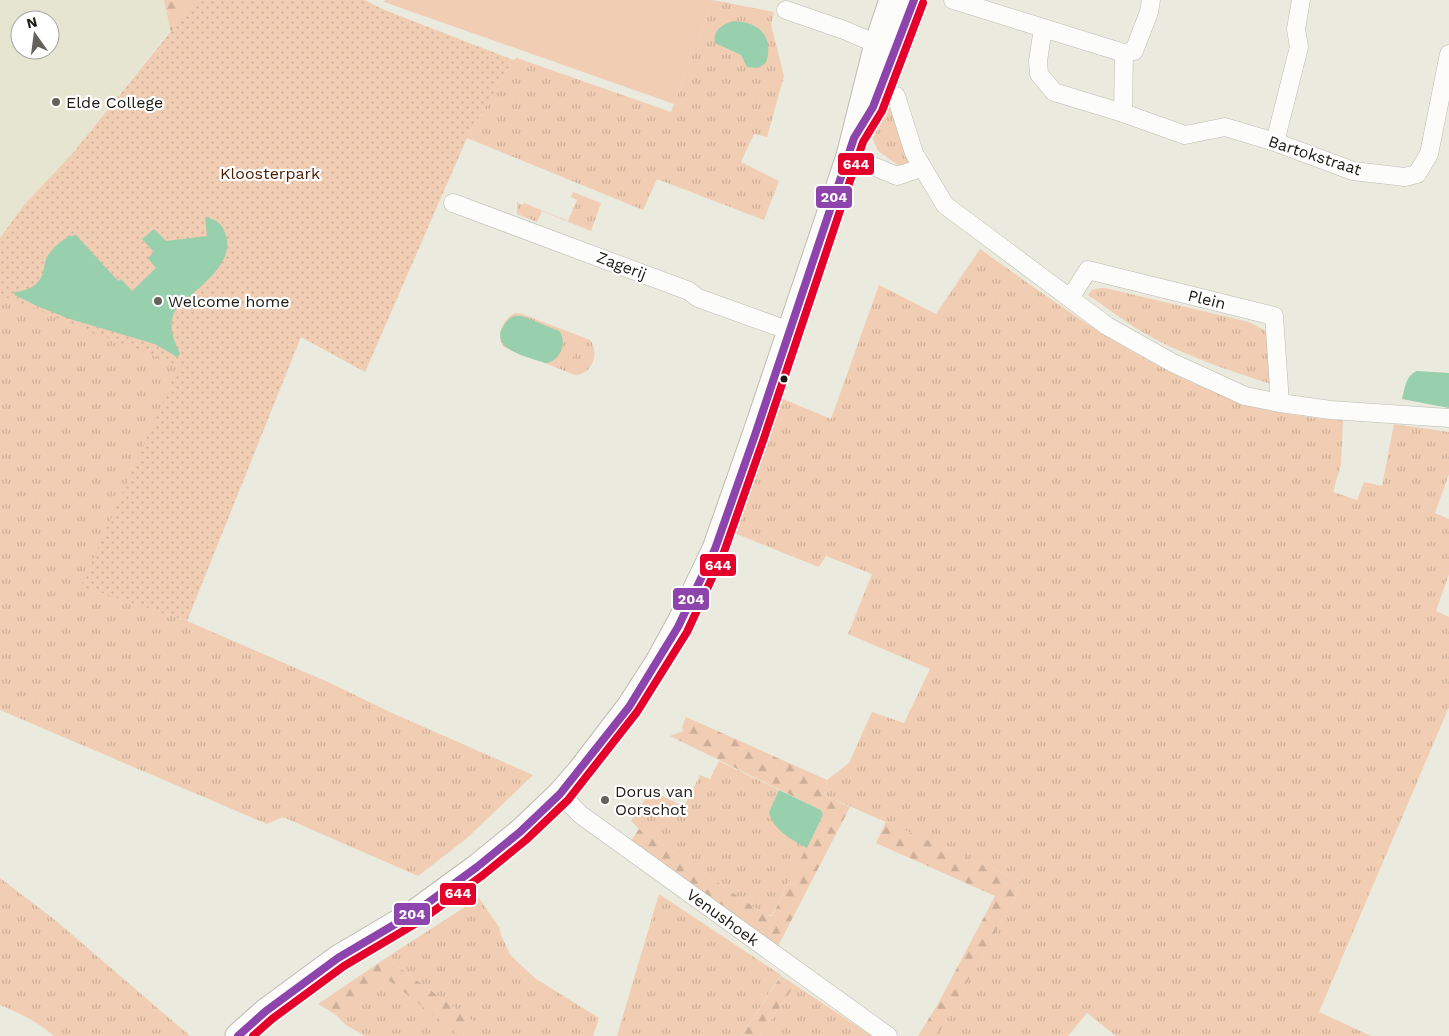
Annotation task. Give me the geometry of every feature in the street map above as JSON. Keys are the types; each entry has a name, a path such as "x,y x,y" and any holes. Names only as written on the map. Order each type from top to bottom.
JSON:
{"main road":[{"path":"238,1036 266,1011 338,958 414,913 477,867 520,832 560,794 629,707 658,662 678,627 715,549 852,147 877,44 892,0"},
{"path":"852,147 873,107 914,0"}],"street":[{"path":"953,0 1124,53 1134,51 1152,0"},
{"path":"1275,142 1299,47 1296,29 1301,0"},
{"path":"786,10 844,30 877,44 888,71"},
{"name":"Bartokstraat","path":"1043,28 1038,61 1039,74 1054,92 1185,135 1225,127 1275,142 1353,171 1404,177 1417,174 1429,154 1449,54"},
{"path":"1122,113 1124,53"},
{"path":"896,96 914,153 921,168 945,205 1107,326 1173,363 1245,396 1331,410 1449,418"},
{"path":"852,147 897,176 921,168"},
{"name":"Zagerij","path":"453,203 680,287 698,298 790,331"},
{"name":"Plein","path":"1070,298 1088,270 1274,316 1280,403"},
{"name":"Venushoek","path":"560,794 581,815 888,1036"}],"shaded area":[{"name":"Elde College","path":"0,0 193,0 72,154 0,241"},
{"path":"734,21 751,24 763,33 768,46 766,63 758,68 747,67 741,55 715,43 715,34 719,28"},
{"path":"205,217 215,220 222,227 227,243 226,252 217,270 174,313 172,329 180,354 177,357 155,344 70,319 15,295 14,292 28,289 39,281 46,259 51,251 70,235 72,237 75,234 118,281 121,279 132,291 156,268 148,258 154,252 142,239 154,229 166,241 207,236"},
{"path":"514,316 522,316 559,331 563,341 561,351 555,359 545,363 516,353 503,344 500,338 501,331 506,322"},
{"path":"1417,371 1449,373 1449,408 1402,399 1408,379"},
{"path":"779,790 821,810 823,815 807,848 784,834 771,819 769,812"}],"green space":[{"path":"164,0 209,0 171,33"},
{"name":"Kloosterpark","path":"196,0 365,0 382,9 513,60 467,138 365,372 301,337 187,621 81,586 179,366 0,295 0,238 25,204 72,154"},
{"path":"385,0 713,0 674,104 384,2"},
{"path":"713,0 774,12 771,25 784,76 767,137 754,134 741,162 779,181 764,220 657,179 643,210 467,138 513,60 517,58 671,112","holes":["715,43 766,63 744,61 741,55"]},
{"path":"889,89 911,164 908,172 878,151 873,139"},
{"path":"573,192 601,203 591,231 542,211 537,222 517,214 517,202 523,205 524,203 568,221 577,200 571,197"},
{"path":"980,249 1106,335 1150,362 1196,384 1244,402 1292,415 1343,420 1341,464 1333,492 1357,500 1364,482 1382,486 1394,424 1449,432 1449,474 1435,513 1449,519 1449,574 1436,611 1449,617 1449,707 1319,1012 1371,1036 1116,1036 1087,1013 1068,1036 937,1036 1014,899 1021,881 824,795 827,780 849,763 872,712 904,723 930,669 848,634 872,574 826,556 819,567 734,533 783,399 831,419 879,285 936,314"},
{"path":"0,279 179,366 104,593 187,621 328,682 392,713 533,775 466,839 418,876 283,817 267,824 0,710"},
{"path":"1100,288 1249,322 1266,331 1271,384 1220,367 1155,339 1088,295 1092,290"},
{"path":"516,313 522,314 590,340 594,351 593,362 586,371 575,375 545,363 554,361 504,347 501,342 500,332 504,323 511,315","holes":["581,342 585,347 562,365 558,361"]},
{"path":"581,342 585,347 562,366 558,360"},
{"path":"686,717 827,780 824,795 850,807 778,946 629,844 639,829 767,916 772,916 823,815 821,810 670,736 683,731 682,727"},
{"path":"719,761 779,790 769,812 784,834 807,848 772,915 767,916 639,829 631,821 651,790 684,807 700,775 710,779"},
{"path":"886,822 1021,881 1014,899 937,1036 918,1036 939,1002 995,896 876,843"},
{"path":"0,878 55,920 190,1036 54,1036 42,1026 0,1005"},
{"path":"659,894 781,975 741,1036 617,1036"},
{"path":"479,898 499,927 511,956 536,979 599,1018 593,1036 463,1036 473,1021 386,958"},
{"path":"386,958 473,1021 463,1036 460,1036 386,978 335,1014 318,1004"},
{"path":"781,976 795,985 760,1036 741,1036"},
{"path":"386,977 460,1036 365,1036 346,1025 335,1014"},
{"path":"795,985 872,1036 760,1036"}],"transit line":[{"name":"204","path":"238,1036 266,1011 338,958 414,913 477,867 520,832 560,794 629,707 678,627 715,549 854,138 873,107 914,0"},
{"name":"644","path":"253,1036 272,1019 344,966 420,921 483,875 526,840 568,800 637,712 687,632 724,552 863,142 882,111 923,3"}],"place":[{"name":"Elde College","path":"56,102"},
{"name":"Welcome home","path":"158,301"},
{"name":"Dorus van Oorschot","path":"605,800"}]}
